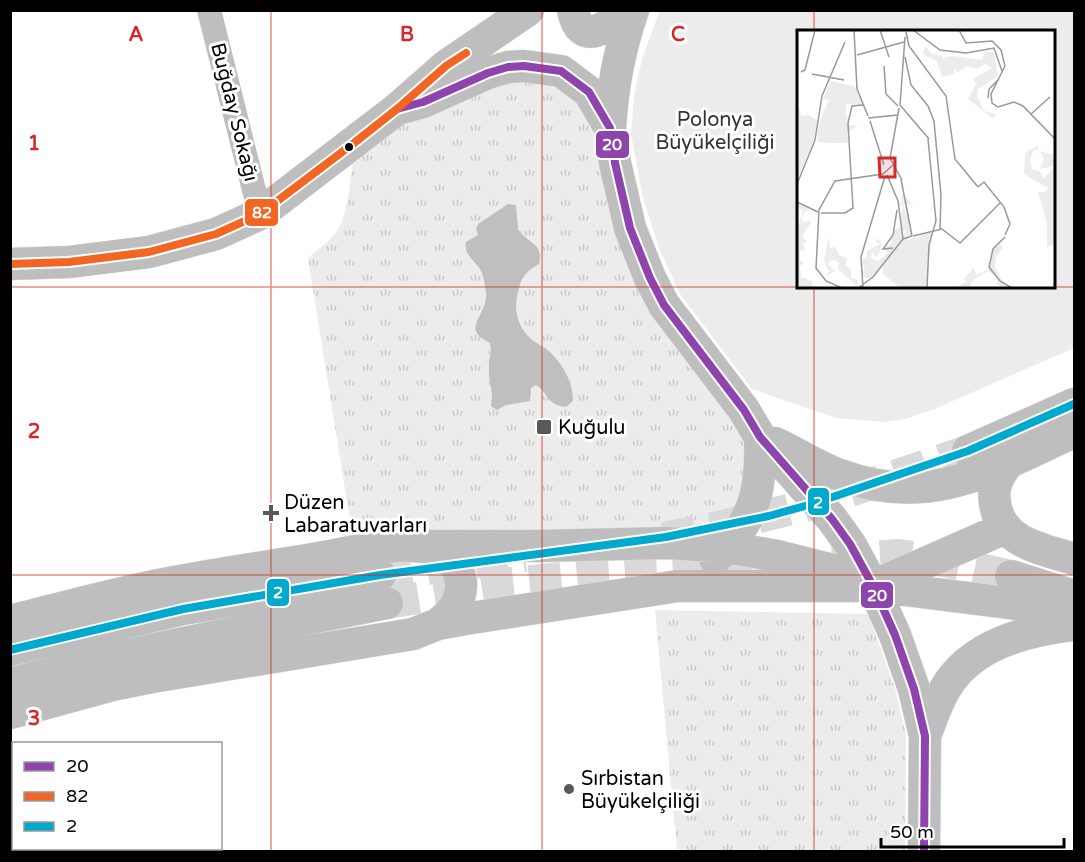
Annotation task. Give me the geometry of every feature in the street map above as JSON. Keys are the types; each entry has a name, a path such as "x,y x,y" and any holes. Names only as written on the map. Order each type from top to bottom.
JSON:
{"main road":[{"path":"10,264 69,262 149,252 216,234 260,214 398,109 446,66 528,10"},
{"path":"573,10 577,24 589,32 608,26 626,10"},
{"path":"633,10 617,64 610,128 615,163 630,228 650,278 664,305 738,402 760,436 826,511 850,544 873,586 906,662 925,736 924,852"},
{"path":"398,109 423,102 488,73 508,67 533,66 561,71 579,83 590,92 610,128"},
{"path":"968,451 1074,404"},
{"path":"760,436 839,474 895,488 940,486 976,476 1074,432"},
{"path":"678,586 698,574 727,547 752,510 759,488 760,436"},
{"path":"1010,461 1000,473 994,493 998,516 1005,528 1019,540 1074,559"},
{"path":"10,621 167,584 377,549 417,546 667,543 727,547 777,556 846,573 873,586 1005,528"},
{"path":"417,546 439,551 448,556 454,562 461,583 458,602 450,615 438,624"},
{"path":"1011,576 1074,596"},
{"path":"10,713 122,683 413,634 438,624 678,586 873,586 1016,604 1074,620"},
{"path":"10,650 183,609 384,589 180,644 10,684"},
{"path":"925,736 945,688 976,657 1001,642 1019,635 1074,625"}],"street":[{"name":"Buğday Sokağı","path":"209,10 260,214"}],"green space":[{"name":"Polonya Büyükelçiliği","path":"660,10 1074,11 1074,348 932,410 905,419 884,422 836,418 752,389 680,294 659,248 643,198 631,134 634,97 642,59"},
{"path":"488,73 579,83 630,228 760,437 727,547 355,552 308,258 330,239 341,224 350,189 354,143"},
{"path":"655,610 868,614 895,688 906,735 905,851 677,851"}],"shaded area":[{"path":"508,204 516,205 518,229 534,244 540,257 539,264 524,276 521,283 516,306 518,318 523,329 533,341 550,352 567,375 573,401 566,407 555,404 536,385 531,388 530,401 506,405 497,410 491,406 490,343 476,332 475,327 486,300 486,292 482,273 468,255 466,242 478,235 476,229 478,224"}],"tunnel":[{"path":"664,538 812,504 968,451"},
{"path":"832,559 899,555 943,561 1011,576"},
{"path":"380,575 525,556"},
{"path":"387,603 511,583 598,574 783,562"}],"transit line":[{"name":"82","path":"10,264 69,262 149,252 216,234 260,214 397,109 446,66 466,53"},
{"name":"20","path":"397,109 423,102 488,73 508,67 524,66 561,71 589,92 610,128 615,163 630,228 650,278 664,305 744,410 760,437 832,519 850,544 873,586 895,635 914,689 925,736 924,852"},
{"name":"2","path":"10,650 183,609 380,575 666,537 769,516 812,504 968,451 1074,404"}],"place":[{"name":"Kuğulu","path":"544,427"},
{"name":"Düzen Labaratuvarları","path":"271,513"},
{"name":"Sırbistan Büyükelçiliği","path":"569,789"}]}
